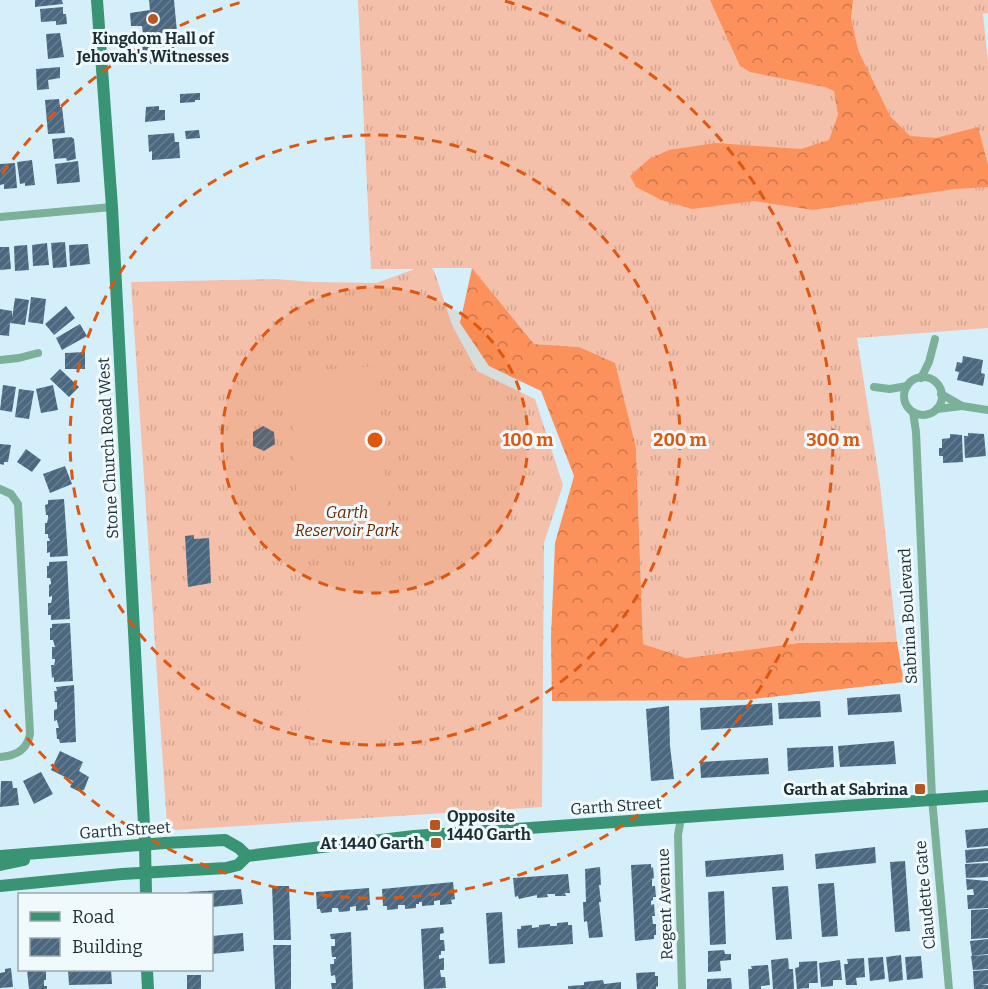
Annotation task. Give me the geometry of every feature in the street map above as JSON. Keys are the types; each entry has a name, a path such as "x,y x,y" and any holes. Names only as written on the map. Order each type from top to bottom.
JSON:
{"main road":[{"name":"Stone Church Road West","path":"97,0 112,207 146,893"},
{"name":"Garth Street","path":"0,886 226,868 238,865 247,856 424,835 932,798 988,796"},
{"name":"Garth Street","path":"0,856 225,840 247,856"},
{"path":"0,866 66,851"},
{"path":"147,971 148,989"}],"street":[{"path":"0,217 112,207"},
{"path":"921,378 929,362 935,339"},
{"path":"0,360 19,358 38,352"},
{"path":"929,362 932,380"},
{"path":"904,399 907,386 911,381 921,378 932,380 938,386 941,394 941,401 937,409"},
{"path":"874,387 891,389 907,386"},
{"path":"891,389 904,399 913,412 926,415"},
{"path":"941,394 962,406"},
{"path":"915,432 926,415 937,409 962,406 988,410"},
{"name":"Sabrina Boulevard","path":"913,412 932,798"},
{"path":"0,489 11,494 18,504 30,734 20,752 0,757"},
{"name":"Claudette Gate","path":"932,798 949,989"},
{"name":"Regent Avenue","path":"681,818 678,836 682,989"}],"green space":[{"name":"Garth Reservoir Park","path":"358,0 988,0 988,13 983,14 988,63 988,328 857,338 880,484 897,642 799,643 686,658 643,644 636,448 579,347 534,344 472,268 432,268 452,325 477,371 535,399 563,485 544,543 542,807 176,830 167,826 131,282 275,279 376,283 415,269 371,269"},
{"path":"710,0 853,0 851,18 858,50 890,116 910,136 936,138 978,127 988,165 988,187 955,189 813,210 754,201 692,209 661,200 636,187 630,176 649,159 669,150 716,143 801,149 829,140 838,115 834,91 825,87 750,72 740,66"},
{"path":"472,268 534,344 579,347 615,363 636,448 643,644 686,658 799,643 897,642 904,682 743,700 552,701 551,637 555,543 574,476 541,391 489,366 460,323"},
{"name":"Garth Reservoir Park","path":"378,366 389,537 300,543 289,372"},
{"path":"389,567 400,738 311,743 300,573"}],"building":[{"path":"35,0 62,0 63,4 35,7"},
{"name":"Kingdom Hall of Jehovah's Witnesses","path":"149,0 174,0 177,32 143,35 142,26 131,26 130,13 150,10"},
{"path":"63,7 67,24 56,25 56,21 41,22 40,9"},
{"path":"60,33 64,57 48,59 46,34"},
{"path":"173,38 176,62 151,64 148,61 150,52 137,54 136,41"},
{"path":"60,67 60,78 48,80 49,89 37,90 36,69"},
{"path":"200,93 200,100 180,103 180,94"},
{"path":"59,99 65,133 48,134 45,100"},
{"path":"159,106 159,110 165,110 165,120 145,122 146,107"},
{"path":"199,130 200,138 186,139 185,131"},
{"path":"174,133 175,142 179,142 180,158 152,160 148,135"},
{"path":"71,137 74,139 76,159 67,161 66,158 54,159 52,139"},
{"path":"32,160 35,185 25,186 25,183 20,184 17,162"},
{"path":"78,161 80,182 57,184 55,164"},
{"path":"15,163 17,188 4,189 4,184 0,185 0,164"},
{"path":"65,242 67,267 53,268 51,243"},
{"path":"47,243 49,265 33,266 32,245"},
{"path":"88,244 90,264 70,266 69,245"},
{"path":"27,245 29,270 15,271 14,246"},
{"path":"0,247 9,247 11,269 0,270"},
{"path":"31,297 46,299 43,324 28,322"},
{"path":"15,298 29,300 25,325 10,323 9,336 0,335 0,309 12,311 12,318"},
{"path":"66,306 75,318 54,335 45,324"},
{"path":"80,324 87,336 62,350 56,338"},
{"path":"85,352 85,369 65,369 65,353"},
{"path":"963,356 983,360 981,373 985,374 983,386 957,380 959,372 955,371 957,362 962,363"},
{"path":"60,369 79,387 69,397 50,379"},
{"path":"3,385 16,387 12,412 0,410"},
{"path":"53,385 58,410 41,413 36,389"},
{"path":"19,389 34,391 29,419 15,417"},
{"path":"263,426 274,432 275,444 264,451 253,446 253,432"},
{"path":"968,433 984,434 986,456 965,458 964,436 968,436"},
{"path":"950,434 962,435 963,462 943,463 943,456 939,456 942,439 950,438"},
{"path":"0,444 11,445 8,462 4,462 4,465 0,464"},
{"path":"26,449 41,460 32,472 17,462"},
{"path":"65,466 72,484 50,493 43,474"},
{"path":"64,499 68,556 50,557 50,552 47,553 47,541 50,541 48,534 45,534 48,515 46,515 45,505 48,504 48,500"},
{"path":"194,535 194,539 209,538 211,583 188,587 185,536"},
{"path":"67,561 70,619 51,620 51,615 48,615 48,603 51,603 52,599 52,596 49,597 51,582 50,578 47,578 47,566 49,562"},
{"path":"70,623 73,681 54,682 51,665 54,665 55,661 52,659 52,647 55,647 53,640 50,640 50,628 52,624"},
{"path":"74,685 76,742 60,743 57,739 56,728 59,728 57,720 54,721 57,702 55,702 54,691 57,691 56,687"},
{"path":"900,694 902,712 848,715 847,698"},
{"path":"820,701 821,717 779,719 778,703"},
{"path":"772,703 773,725 701,730 700,708"},
{"path":"669,706 674,779 651,781 646,709"},
{"path":"894,741 896,764 840,767 838,746"},
{"path":"833,746 834,767 788,771 787,748"},
{"path":"60,751 83,762 79,771 89,777 84,790 78,791 70,787 73,781 51,770"},
{"path":"768,758 769,774 701,778 700,762"},
{"path":"41,772 53,794 34,804 23,781"},
{"path":"1,781 12,781 13,788 17,788 19,805 0,807"},
{"path":"988,828 988,846 967,848 965,830"},
{"path":"875,847 876,863 816,869 815,854"},
{"path":"988,848 988,861 966,863 965,850"},
{"path":"783,854 784,870 706,877 705,861"},
{"path":"905,861 910,931 895,932 890,862"},
{"path":"988,863 988,877 966,878 965,864"},
{"path":"651,864 654,878 652,886 655,886 656,897 653,897 651,905 654,904 655,916 652,916 653,924 656,924 656,935 654,939 635,941 631,865"},
{"path":"600,867 601,902 599,902 603,937 589,938 587,921 584,922 585,869"},
{"path":"568,874 570,893 565,893 566,896 547,894 548,897 537,898 537,895 519,899 518,896 515,897 513,878"},
{"path":"966,879 988,881 988,908 968,909 967,895 974,895 973,889 967,890"},
{"path":"453,882 455,899 451,900 452,904 440,905 440,900 434,901 434,905 422,906 422,902 419,902 416,908 405,909 405,905 398,905 398,909 387,910 387,906 383,906 382,889"},
{"path":"834,883 838,936 822,937 818,884"},
{"path":"272,886 289,886 291,940 274,940"},
{"path":"788,886 792,939 776,940 772,887"},
{"path":"369,888 368,910 356,911 356,906 350,907 350,911 339,912 338,908 332,908 332,912 321,913 320,909 317,909 316,892"},
{"path":"241,889 243,904 213,907 213,893 188,892"},
{"path":"724,891 726,944 710,945 708,892"},
{"path":"988,909 988,938 971,939 971,910"},
{"path":"502,912 505,963 489,964 486,913"},
{"path":"568,922 568,925 572,925 573,944 518,948 517,929 521,929 521,926 532,925 532,928 550,924 550,926 557,926 557,923"},
{"path":"443,927 444,933 440,934 440,940 444,940 445,951 441,951 439,959 444,958 444,970 440,970 441,977 445,977 446,988 424,989 421,929"},
{"path":"351,932 353,989 332,989 331,983 336,983 335,975 331,976 330,964 334,964 336,957 332,957 331,946 335,946 335,939 331,939 330,934"},
{"path":"243,933 244,951 213,954 213,936"},
{"path":"988,939 988,954 972,956 970,941"},
{"path":"273,945 291,945 291,989 275,989"},
{"path":"724,950 725,954 731,954 731,960 720,961 721,971 708,972 708,951"},
{"path":"901,955 903,980 889,982 886,957"},
{"path":"988,955 988,969 973,970 971,956"},
{"path":"921,956 923,978 907,980 905,957"},
{"path":"883,957 885,979 870,981 868,958"},
{"path":"788,958 789,969 793,969 794,989 773,989 771,960"},
{"path":"864,958 865,977 856,978 857,985 846,985 844,964 848,964 847,959"},
{"path":"840,960 842,980 833,980 833,986 821,987 819,963"},
{"path":"817,961 818,983 809,983 809,988 797,989 795,968 799,967 799,962"},
{"path":"768,965 770,985 761,986 761,989 749,989 748,969 752,969 751,966"},
{"path":"11,968 13,987 0,988 0,973"},
{"path":"988,970 988,984 981,985 988,985 988,989 974,989 973,971"},
{"path":"27,971 46,971 44,986 47,986 47,989 29,989"},
{"path":"68,971 111,971 112,984 69,985"},
{"path":"655,972 655,976 658,976 656,989 637,989 636,973"},
{"path":"187,975 201,975 201,989 187,989"},
{"path":"731,978 732,989 707,989 707,979"},
{"path":"603,980 604,984 621,982 621,989 568,989 568,986"}],"place":[{"name":"Kingdom Hall of Jehovah's Witnesses","path":"153,19"},
{"name":"Garth at Sabrina","path":"920,789"},
{"name":"Opposite 1440 Garth","path":"435,825"},
{"name":"At 1440 Garth","path":"436,843"}]}
